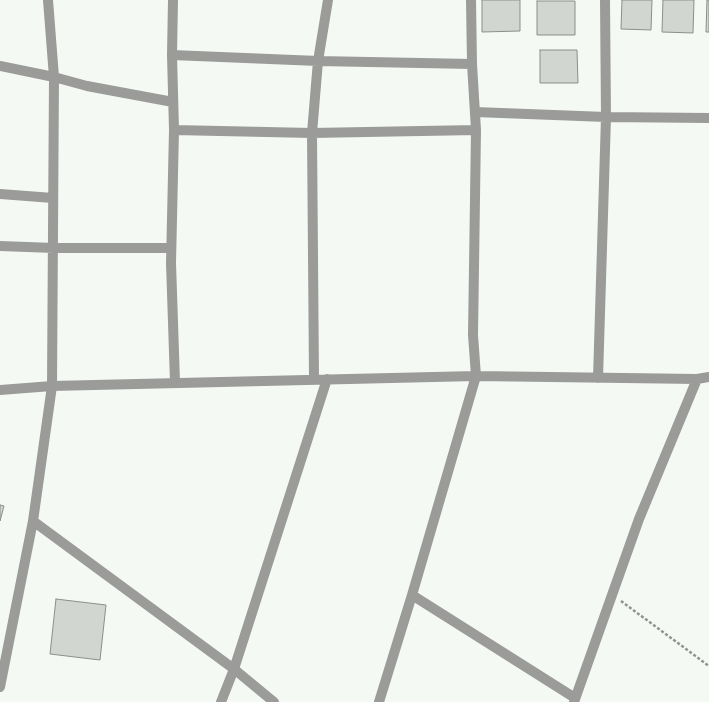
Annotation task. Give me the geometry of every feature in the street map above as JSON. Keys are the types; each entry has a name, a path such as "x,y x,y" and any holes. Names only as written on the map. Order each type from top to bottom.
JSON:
{"street":[{"path":"0,686 33,521 52,386 54,77 48,0"},
{"path":"173,0 172,54 174,130 172,248 175,382"},
{"path":"314,379 312,133 318,61 328,0"},
{"path":"379,702 412,596 476,376 473,335 476,130 472,64 471,0"},
{"path":"598,378 606,117 605,0"},
{"path":"172,54 318,61 472,64"},
{"path":"0,66 54,77 87,86 173,102"},
{"path":"475,112 606,117 709,118"},
{"path":"174,130 312,133 476,130"},
{"path":"0,194 53,198"},
{"path":"0,246 54,248 172,248"},
{"path":"0,390 52,386 175,382 476,376 697,379 709,377"},
{"path":"221,702 234,669 327,379"},
{"path":"412,596 574,700 639,519 697,379"},
{"path":"33,521 234,669 274,702"}],"path":[{"path":"612,595 709,666"}],"building":[{"path":"482,0 520,0 520,31 482,32"},
{"path":"622,0 652,0 651,30 621,29"},
{"path":"663,0 694,0 693,33 662,32"},
{"path":"707,0 709,0 709,32 706,32"},
{"path":"537,1 575,1 575,35 537,35"},
{"path":"540,50 577,50 578,83 540,83"},
{"path":"0,505 4,506 0,521"},
{"path":"56,599 106,605 100,660 50,654"}]}
